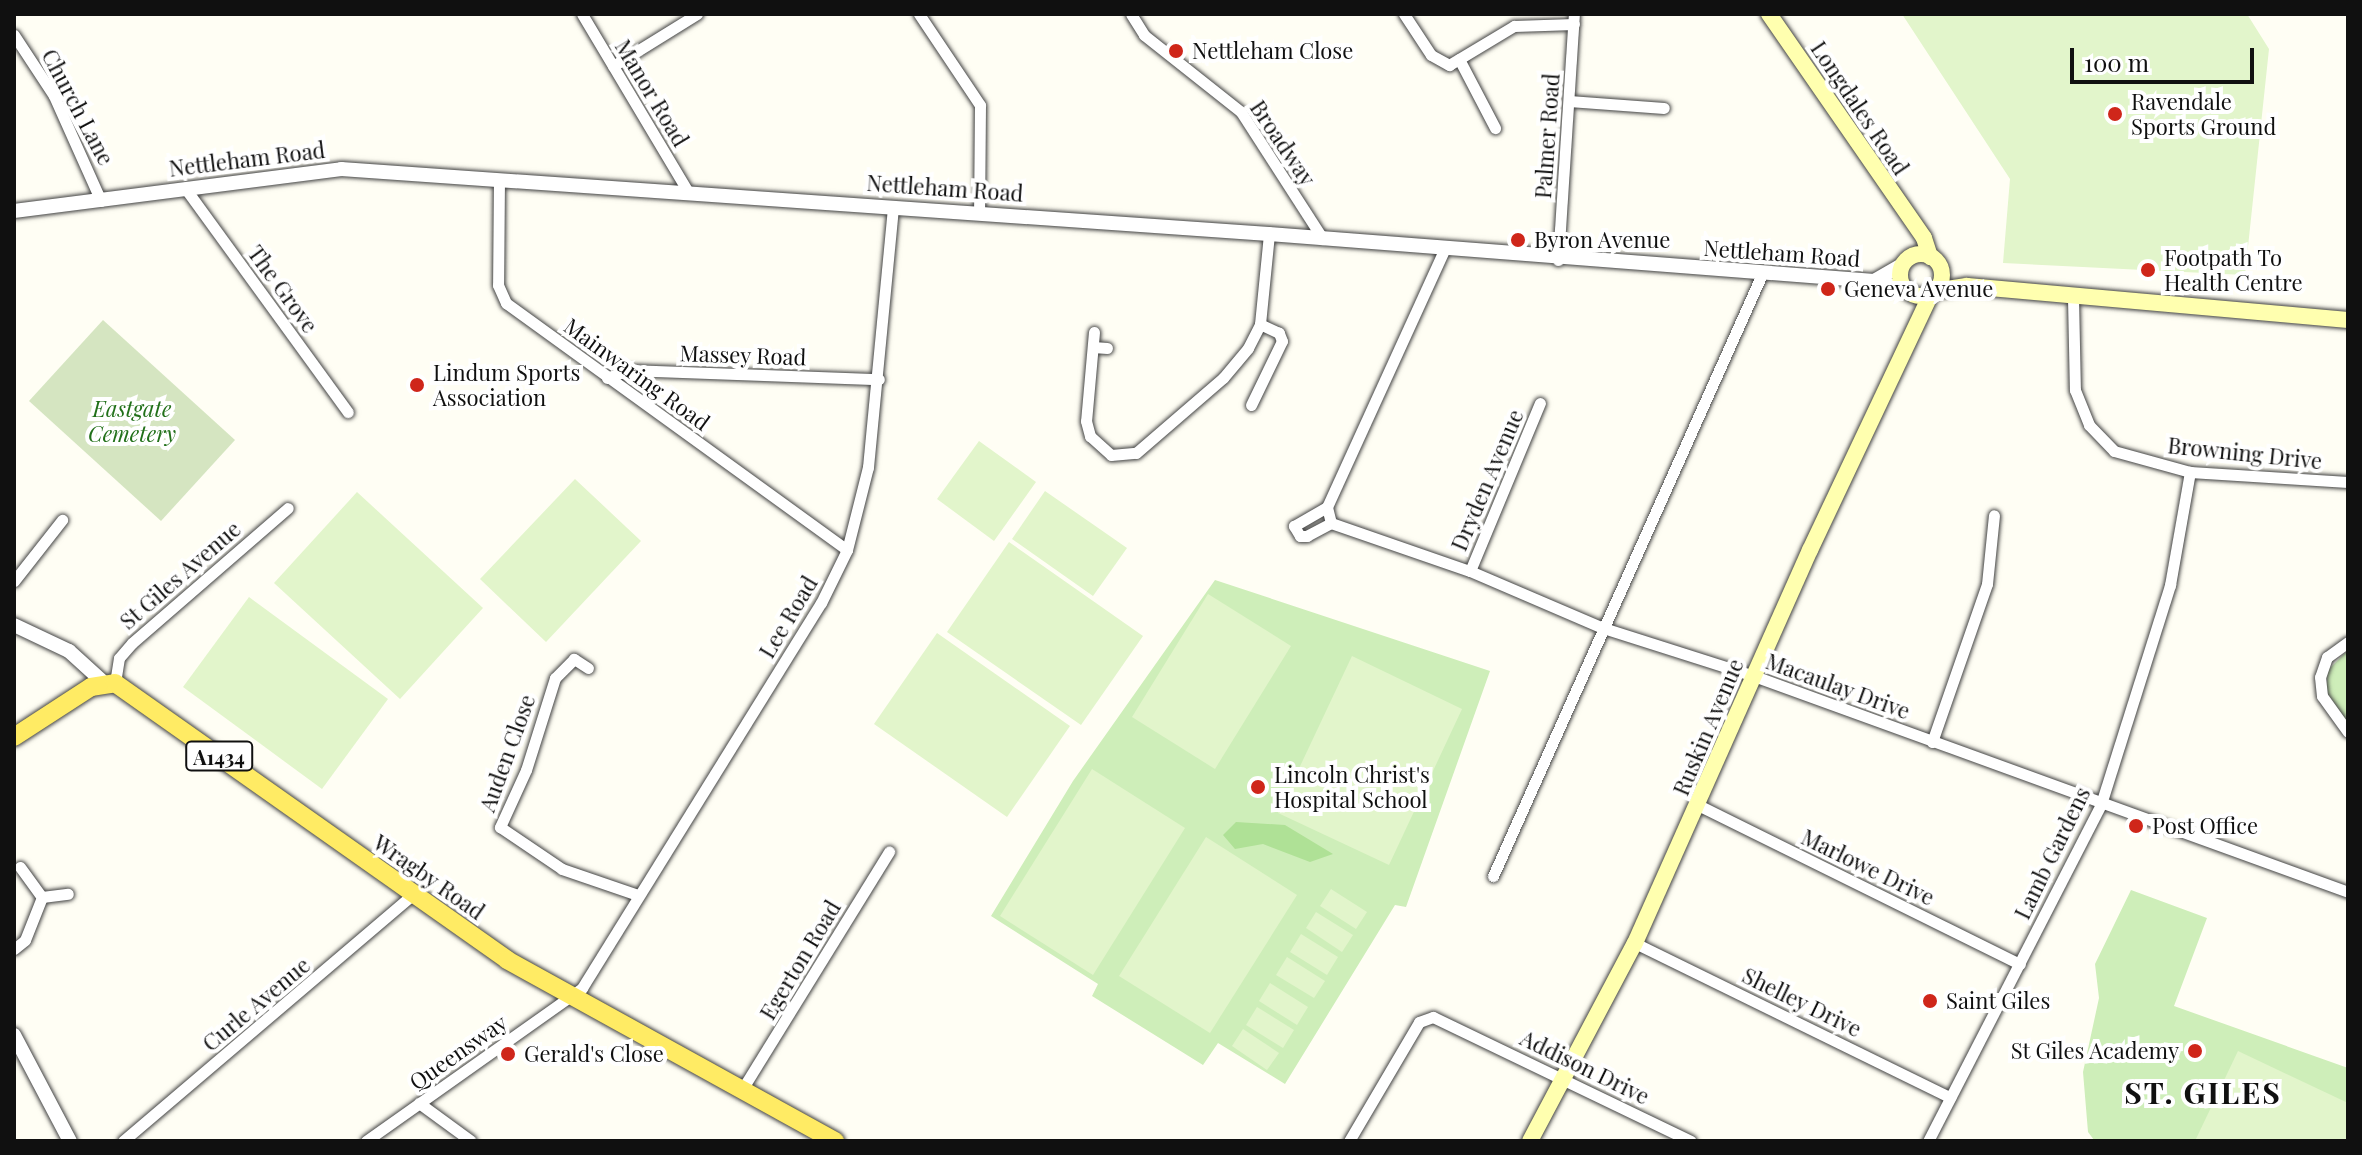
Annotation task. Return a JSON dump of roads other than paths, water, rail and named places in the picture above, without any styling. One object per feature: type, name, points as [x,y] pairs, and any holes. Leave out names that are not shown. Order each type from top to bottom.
[{"type":"main road","name":"Longdales Road","points":[[1769,14],[1913,228],[1924,238],[1935,262]]},
{"type":"main road","points":[[1913,228],[1900,278],[1907,291],[1913,323]]},
{"type":"main road","points":[[1904,263],[1935,262],[1967,286]]},
{"type":"main road","points":[[1933,292],[1941,280],[1935,262]]},
{"type":"main road","points":[[1907,291],[1933,292],[1967,286],[2073,298],[2348,320]]},
{"type":"main road","name":"Ruskin Avenue","points":[[1530,1141],[1635,943],[1913,323],[1933,292]]},
{"type":"main road","points":[[14,737],[108,682]]},
{"type":"main road","name":"Wragby Road","points":[[108,682],[507,960],[835,1141]]},
{"type":"street","name":"Manor Road","points":[[582,14],[688,192]]},
{"type":"street","points":[[613,66],[697,14]]},
{"type":"street","points":[[919,14],[980,105],[979,212]]},
{"type":"street","name":"Broadway","points":[[1131,14],[1144,35],[1241,112],[1323,239]]},
{"type":"street","points":[[1404,14],[1431,55],[1449,65],[1514,26],[1574,19]]},
{"type":"street","name":"Palmer Road","points":[[1558,260],[1574,19]]},
{"type":"street","name":"Church Lane","points":[[14,35],[54,96],[101,201]]},
{"type":"street","points":[[1459,59],[1495,128]]},
{"type":"street","points":[[1569,101],[1664,108]]},
{"type":"street","name":"Nettleham Road","points":[[14,211],[341,169],[979,212],[1558,260],[1874,281],[1907,291]]},
{"type":"street","name":"Mainwaring Road","points":[[499,179],[500,296],[607,378],[847,550]]},
{"type":"street","name":"The Grove","points":[[185,188],[348,412]]},
{"type":"street","name":"Lee Road","points":[[574,995],[807,628],[847,550],[868,467],[879,379],[893,206]]},
{"type":"street","points":[[1094,332],[1086,421],[1090,436],[1111,455],[1123,456],[1146,447],[1223,378],[1248,348],[1260,324],[1269,234]]},
{"type":"street","points":[[1327,507],[1331,523],[1307,536],[1300,536],[1294,526],[1327,507],[1444,250]]},
{"type":"street","name":"Nettleham Road","points":[[1874,281],[1904,263]]},
{"type":"street","points":[[1493,876],[1762,274]]},
{"type":"street","name":"Browning Drive","points":[[2073,298],[2072,377],[2089,425],[2114,451],[2130,459],[2190,472],[2348,482]]},
{"type":"street","points":[[1251,405],[1282,341],[1279,333],[1260,324]]},
{"type":"street","points":[[1093,347],[1107,348]]},
{"type":"street","name":"Massey Road","points":[[607,378],[628,370],[879,379]]},
{"type":"street","name":"Dryden Avenue","points":[[1470,571],[1540,403]]},
{"type":"street","name":"Lamb Gardens","points":[[1928,1141],[2101,804],[2170,585],[2190,472]]},
{"type":"street","name":"St Giles Avenue","points":[[108,682],[119,658],[132,643],[288,508]]},
{"type":"street","points":[[1932,742],[1987,584],[1994,515]]},
{"type":"street","points":[[14,581],[62,520]]},
{"type":"street","name":"Macaulay Drive","points":[[1331,523],[1470,571],[1603,628],[1754,676],[2348,892]]},
{"type":"street","points":[[14,625],[69,651],[108,682]]},
{"type":"street","points":[[2348,642],[2327,657],[2320,677],[2322,696],[2348,732]]},
{"type":"street","name":"Auden Close","points":[[588,668],[574,659],[555,678],[526,770],[500,827],[562,869],[638,895]]},
{"type":"street","name":"Marlowe Drive","points":[[1698,805],[2020,964]]},
{"type":"street","name":"Egerton Road","points":[[743,1088],[889,852]]},
{"type":"street","points":[[20,867],[42,897]]},
{"type":"street","points":[[42,897],[68,894]]},
{"type":"street","name":"Curle Avenue","points":[[123,1141],[412,895]]},
{"type":"street","points":[[14,949],[25,940],[42,897]]},
{"type":"street","name":"Shelley Drive","points":[[1635,943],[1950,1097]]},
{"type":"street","name":"Queensway","points":[[366,1141],[574,995]]},
{"type":"street","name":"Addison Drive","points":[[1349,1141],[1419,1022],[1433,1017],[1691,1141]]},
{"type":"street","points":[[14,1035],[70,1141]]},
{"type":"street","points":[[419,1103],[471,1141]]},
{"type":"place","name":"Nettleham Close","points":[[1176,51]]},
{"type":"place","name":"Ravendale Sports Ground","points":[[2115,114]]},
{"type":"place","name":"Byron Avenue","points":[[1518,240]]},
{"type":"place","name":"Footpath To Health Centre","points":[[2148,270]]},
{"type":"place","name":"Geneva Avenue","points":[[1828,289]]},
{"type":"place","name":"Lindum Sports Association","points":[[417,385]]},
{"type":"place","name":"Lincoln Christ's Hospital School","points":[[1258,787]]},
{"type":"place","name":"Post Office","points":[[2136,826]]},
{"type":"place","name":"Saint Giles","points":[[1930,1001]]},
{"type":"place","name":"St Giles Academy","points":[[2195,1051]]},
{"type":"place","name":"Gerald's Close","points":[[508,1054]]},
{"type":"district","name":"ST. GILES","points":[[2203,1092]]},
{"type":"park label","name":"Eastgate Cemetery","points":[[132,420]]}]
